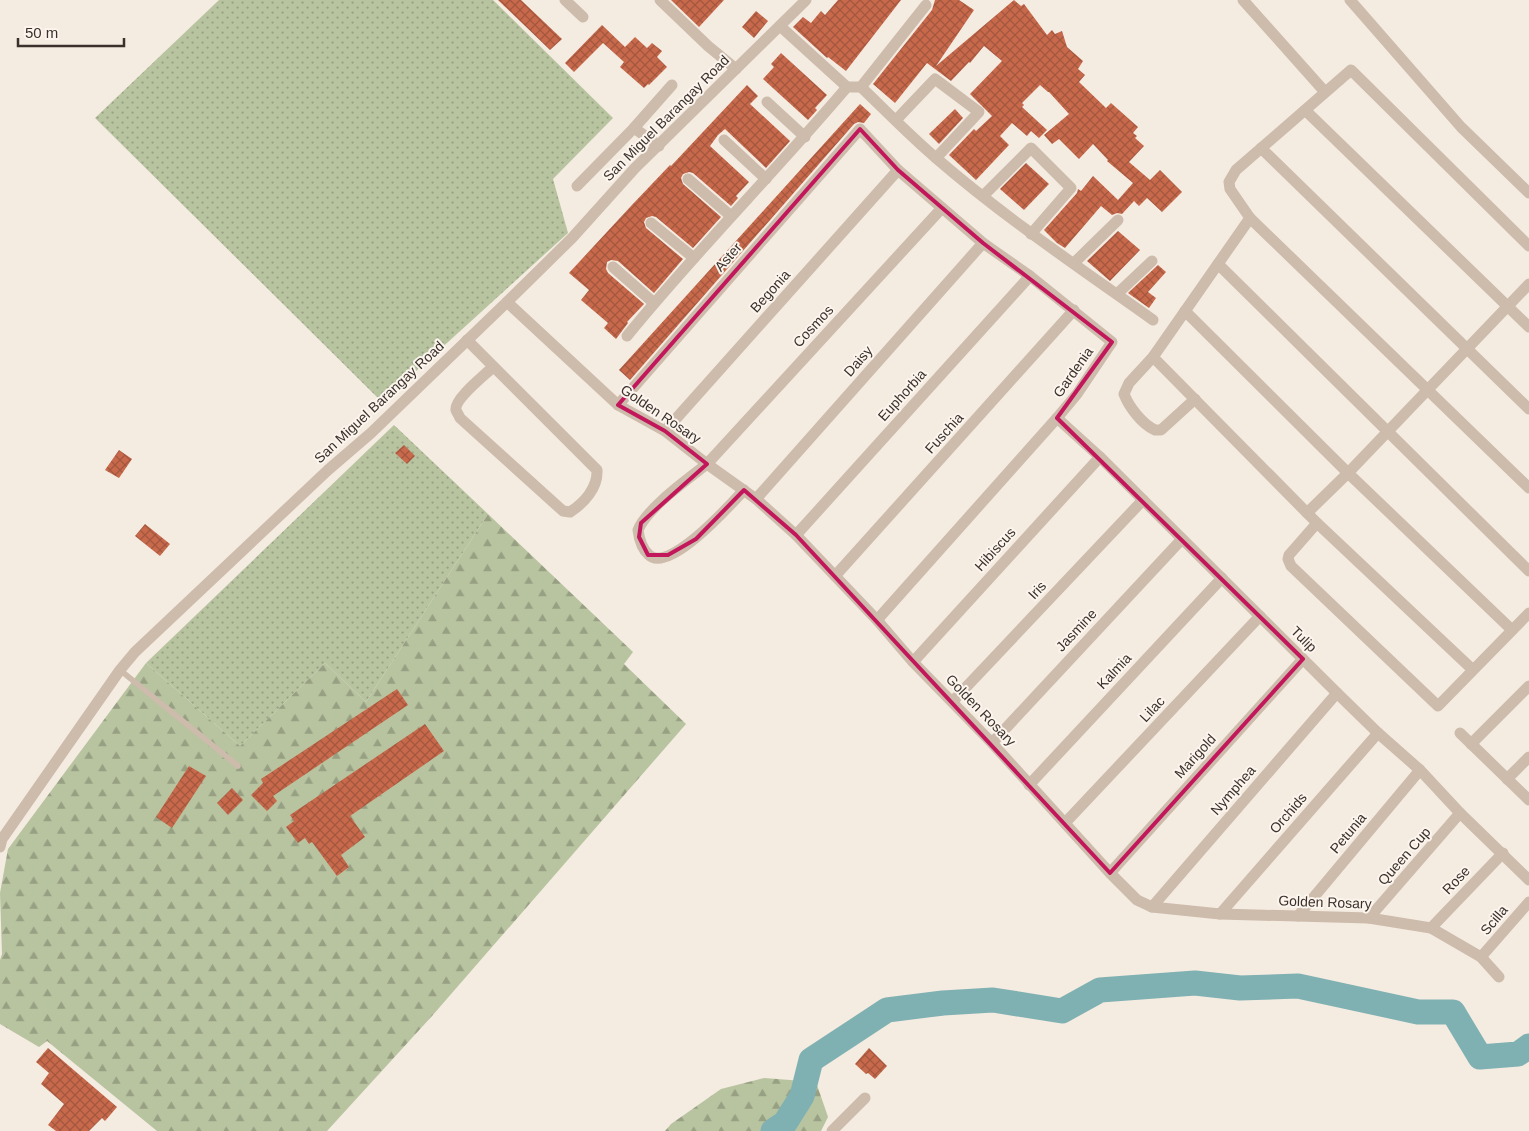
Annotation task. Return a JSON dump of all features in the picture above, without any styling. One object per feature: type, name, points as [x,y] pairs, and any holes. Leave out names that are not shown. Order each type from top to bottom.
[{"type":"street","points":[[565,0],[583,17]]},
{"type":"street","points":[[660,0],[708,46],[736,69]]},
{"type":"street","name":"San Miguel Barangay Road","points":[[0,847],[2,839],[120,670],[135,652],[328,470],[371,433],[507,302],[572,238],[635,168],[806,0]]},
{"type":"street","points":[[1243,0],[1326,92]]},
{"type":"street","points":[[1350,0],[1461,127],[1529,193]]},
{"type":"street","points":[[861,87],[926,5]]},
{"type":"street","points":[[780,26],[847,87],[861,87],[936,158],[1031,234],[1153,320]]},
{"type":"street","points":[[1529,246],[1351,70],[1236,170],[1229,182],[1230,189],[1250,218],[1529,488]]},
{"type":"street","points":[[896,120],[935,79],[980,112],[936,158]]},
{"type":"street","points":[[576,186],[634,128],[672,85]]},
{"type":"street","points":[[627,336],[731,216],[805,137],[847,87]]},
{"type":"street","points":[[767,102],[805,137]]},
{"type":"street","points":[[1305,110],[1529,326]]},
{"type":"street","points":[[634,128],[659,146]]},
{"type":"street","name":"Gardenia","points":[[860,129],[898,170],[983,243],[1030,276],[1112,342],[1077,394],[1057,418],[877,620]]},
{"type":"street","name":"Aster","points":[[618,405],[860,129]]},
{"type":"street","points":[[724,140],[766,179]]},
{"type":"street","points":[[983,196],[1031,148],[1072,188],[1031,234]]},
{"type":"street","points":[[1261,148],[1529,409]]},
{"type":"street","name":"Begonia","points":[[665,431],[898,170]]},
{"type":"street","points":[[688,179],[731,216]]},
{"type":"street","name":"Cosmos","points":[[744,490],[696,540],[659,558],[648,555],[639,537],[638,530],[641,523],[668,495],[707,464],[942,208]]},
{"type":"street","points":[[1195,400],[1161,430],[1155,430],[1146,424],[1128,404],[1124,394],[1129,383],[1153,357],[1250,218]]},
{"type":"street","points":[[1074,263],[1118,220]]},
{"type":"street","points":[[651,223],[694,258]]},
{"type":"street","name":"Daisy","points":[[756,499],[983,243]]},
{"type":"street","points":[[1117,294],[1152,261]]},
{"type":"street","points":[[1218,264],[1529,571]]},
{"type":"street","points":[[613,267],[654,303]]},
{"type":"street","name":"Euphorbia","points":[[796,535],[1030,276]]},
{"type":"street","points":[[1307,513],[1388,432],[1529,284]]},
{"type":"street","name":"Golden Rosary","points":[[507,302],[618,405],[665,431],[756,499],[796,535],[1137,900],[1152,907],[1220,914],[1370,918],[1431,928],[1482,957],[1499,977]]},
{"type":"street","name":"Fuschia","points":[[835,576],[1074,310]]},
{"type":"street","points":[[1185,311],[1348,473],[1512,630]]},
{"type":"street","points":[[467,340],[597,470],[597,479],[591,492],[577,508],[570,512],[563,511],[460,418],[456,410],[457,404],[493,367]]},
{"type":"street","points":[[1153,357],[1317,523],[1473,670]]},
{"type":"street","name":"Tulip","points":[[1057,418],[1100,457],[1378,733],[1420,770],[1460,813],[1529,880]]},
{"type":"street","name":"Hibiscus","points":[[913,662],[1100,457]]},
{"type":"street","name":"Iris","points":[[953,701],[1143,500]]},
{"type":"street","points":[[1317,523],[1289,554],[1288,558],[1291,566],[1438,706],[1529,613]]},
{"type":"street","name":"Jasmine","points":[[992,743],[1182,539]]},
{"type":"street","name":"Kalmia","points":[[1029,785],[1222,578]]},
{"type":"street","name":"Lilac","points":[[1065,823],[1260,616]]},
{"type":"street","name":"Marigold","points":[[1110,873],[1303,659]]},
{"type":"street","points":[[1471,744],[1529,686]]},
{"type":"street","name":"Nymphea","points":[[1152,907],[1338,693]]},
{"type":"street","name":"Orchids","points":[[1220,914],[1378,733]]},
{"type":"street","points":[[1460,734],[1529,800]]},
{"type":"street","points":[[1507,779],[1529,757]]},
{"type":"street","name":"Petunia","points":[[1298,916],[1420,770]]},
{"type":"street","name":"Queen Cup","points":[[1370,918],[1460,813]]},
{"type":"street","name":"Rose","points":[[1431,928],[1502,853]]},
{"type":"street","name":"Scilla","points":[[1482,957],[1529,902]]},
{"type":"street","points":[[832,1131],[865,1098]]},
{"type":"lane","points":[[120,670],[238,766]]},
{"type":"highlighted area","points":[[860,129],[898,170],[983,243],[1112,342],[1057,418],[1303,659],[1110,873],[796,535],[744,490],[696,539],[668,555],[648,555],[639,537],[641,523],[707,464],[665,431],[618,405]]},
{"type":"green space","points":[[219,0],[493,0],[613,118],[553,179],[568,233],[382,402],[95,118]]},
{"type":"green space","points":[[394,425],[488,514],[366,702],[325,663],[240,746],[146,663]]},
{"type":"green space","points":[[488,514],[633,652],[624,664],[686,724],[432,1016],[327,1131],[157,1131],[47,1041],[39,1047],[0,1024],[0,960],[2,954],[0,893],[8,849],[146,663],[240,746],[325,663],[366,702]]},
{"type":"green space","points":[[764,1078],[816,1082],[828,1117],[821,1131],[665,1131],[671,1124],[721,1089]]},
{"type":"building","points":[[498,0],[521,0],[562,39],[550,50]]},
{"type":"building","points":[[671,0],[724,0],[699,27]]},
{"type":"building","points":[[838,0],[901,0],[846,71],[827,58],[793,27],[803,17],[811,23],[821,11],[825,15]]},
{"type":"building","points":[[935,0],[959,0],[974,10],[936,66],[1014,0],[1021,6],[1024,4],[1047,35],[1052,30],[1055,34],[1062,31],[1067,47],[1083,61],[1078,69],[1085,75],[1079,82],[1106,108],[1111,103],[1138,127],[1133,133],[1137,136],[1135,138],[1144,146],[1129,162],[1150,180],[1160,170],[1182,192],[1162,212],[1147,198],[1139,206],[1134,201],[1122,214],[1112,215],[1101,206],[1065,248],[1057,243],[1044,230],[1077,193],[1078,189],[1081,191],[1093,176],[1118,200],[1133,183],[1107,161],[1093,144],[1079,159],[1059,139],[1052,144],[1044,135],[1069,114],[1040,85],[1022,103],[1024,105],[1022,107],[1047,130],[1039,138],[1031,131],[1027,136],[1012,123],[1000,136],[1009,145],[976,180],[949,155],[974,129],[976,131],[992,116],[970,94],[1002,61],[984,46],[951,81],[927,63],[895,103],[873,84],[932,10]]},
{"type":"building","points":[[756,11],[768,21],[754,38],[742,27]]},
{"type":"building","points":[[602,25],[625,47],[635,37],[647,48],[652,43],[662,51],[657,57],[667,67],[644,88],[620,67],[624,62],[603,43],[574,72],[565,63]]},
{"type":"building","points":[[781,53],[827,95],[815,108],[817,110],[808,120],[763,79],[774,67],[771,64]]},
{"type":"building","points":[[747,85],[758,96],[750,104],[790,141],[766,168],[725,129],[718,135],[710,146],[749,182],[736,196],[738,198],[731,206],[693,173],[683,174],[681,178],[683,184],[721,217],[693,248],[656,217],[646,218],[644,222],[646,228],[683,259],[654,293],[618,261],[611,260],[607,262],[606,269],[608,273],[644,304],[627,322],[616,339],[604,328],[608,323],[581,300],[589,290],[569,273]]},
{"type":"building","points":[[860,104],[871,114],[864,123],[858,122],[854,124],[630,380],[619,370]]},
{"type":"building","points":[[955,109],[963,118],[939,144],[929,134]]},
{"type":"building","points":[[1026,163],[1049,184],[1024,210],[1000,189]]},
{"type":"building","points":[[1118,231],[1140,250],[1110,281],[1087,261]]},
{"type":"building","points":[[1158,265],[1166,272],[1148,292],[1156,298],[1149,308],[1128,293]]},
{"type":"building","points":[[404,445],[415,456],[407,464],[395,453]]},
{"type":"building","points":[[119,450],[132,459],[119,478],[105,470]]},
{"type":"building","points":[[145,524],[170,544],[160,556],[135,536]]},
{"type":"building","points":[[397,689],[408,705],[273,796],[277,801],[267,811],[251,795],[263,783],[261,779]]},
{"type":"building","points":[[425,724],[444,751],[350,816],[365,837],[341,855],[349,867],[337,876],[312,842],[309,844],[305,838],[298,843],[286,827],[294,821],[290,815]]},
{"type":"building","points":[[189,766],[206,776],[172,828],[156,817]]},
{"type":"building","points":[[232,788],[243,800],[228,815],[217,803]]},
{"type":"building","points":[[48,1048],[117,1107],[105,1121],[102,1118],[89,1131],[56,1131],[48,1125],[64,1104],[41,1084],[49,1073],[36,1062]]},
{"type":"building","points":[[869,1048],[887,1066],[875,1079],[855,1064]]},
{"type":"waterway","points":[[773,1131],[785,1123],[802,1096],[811,1060],[887,1010],[943,1003],[993,1000],[1062,1011],[1100,990],[1195,983],[1240,988],[1298,986],[1418,1012],[1453,1012],[1480,1057],[1518,1054],[1529,1046]]}]
